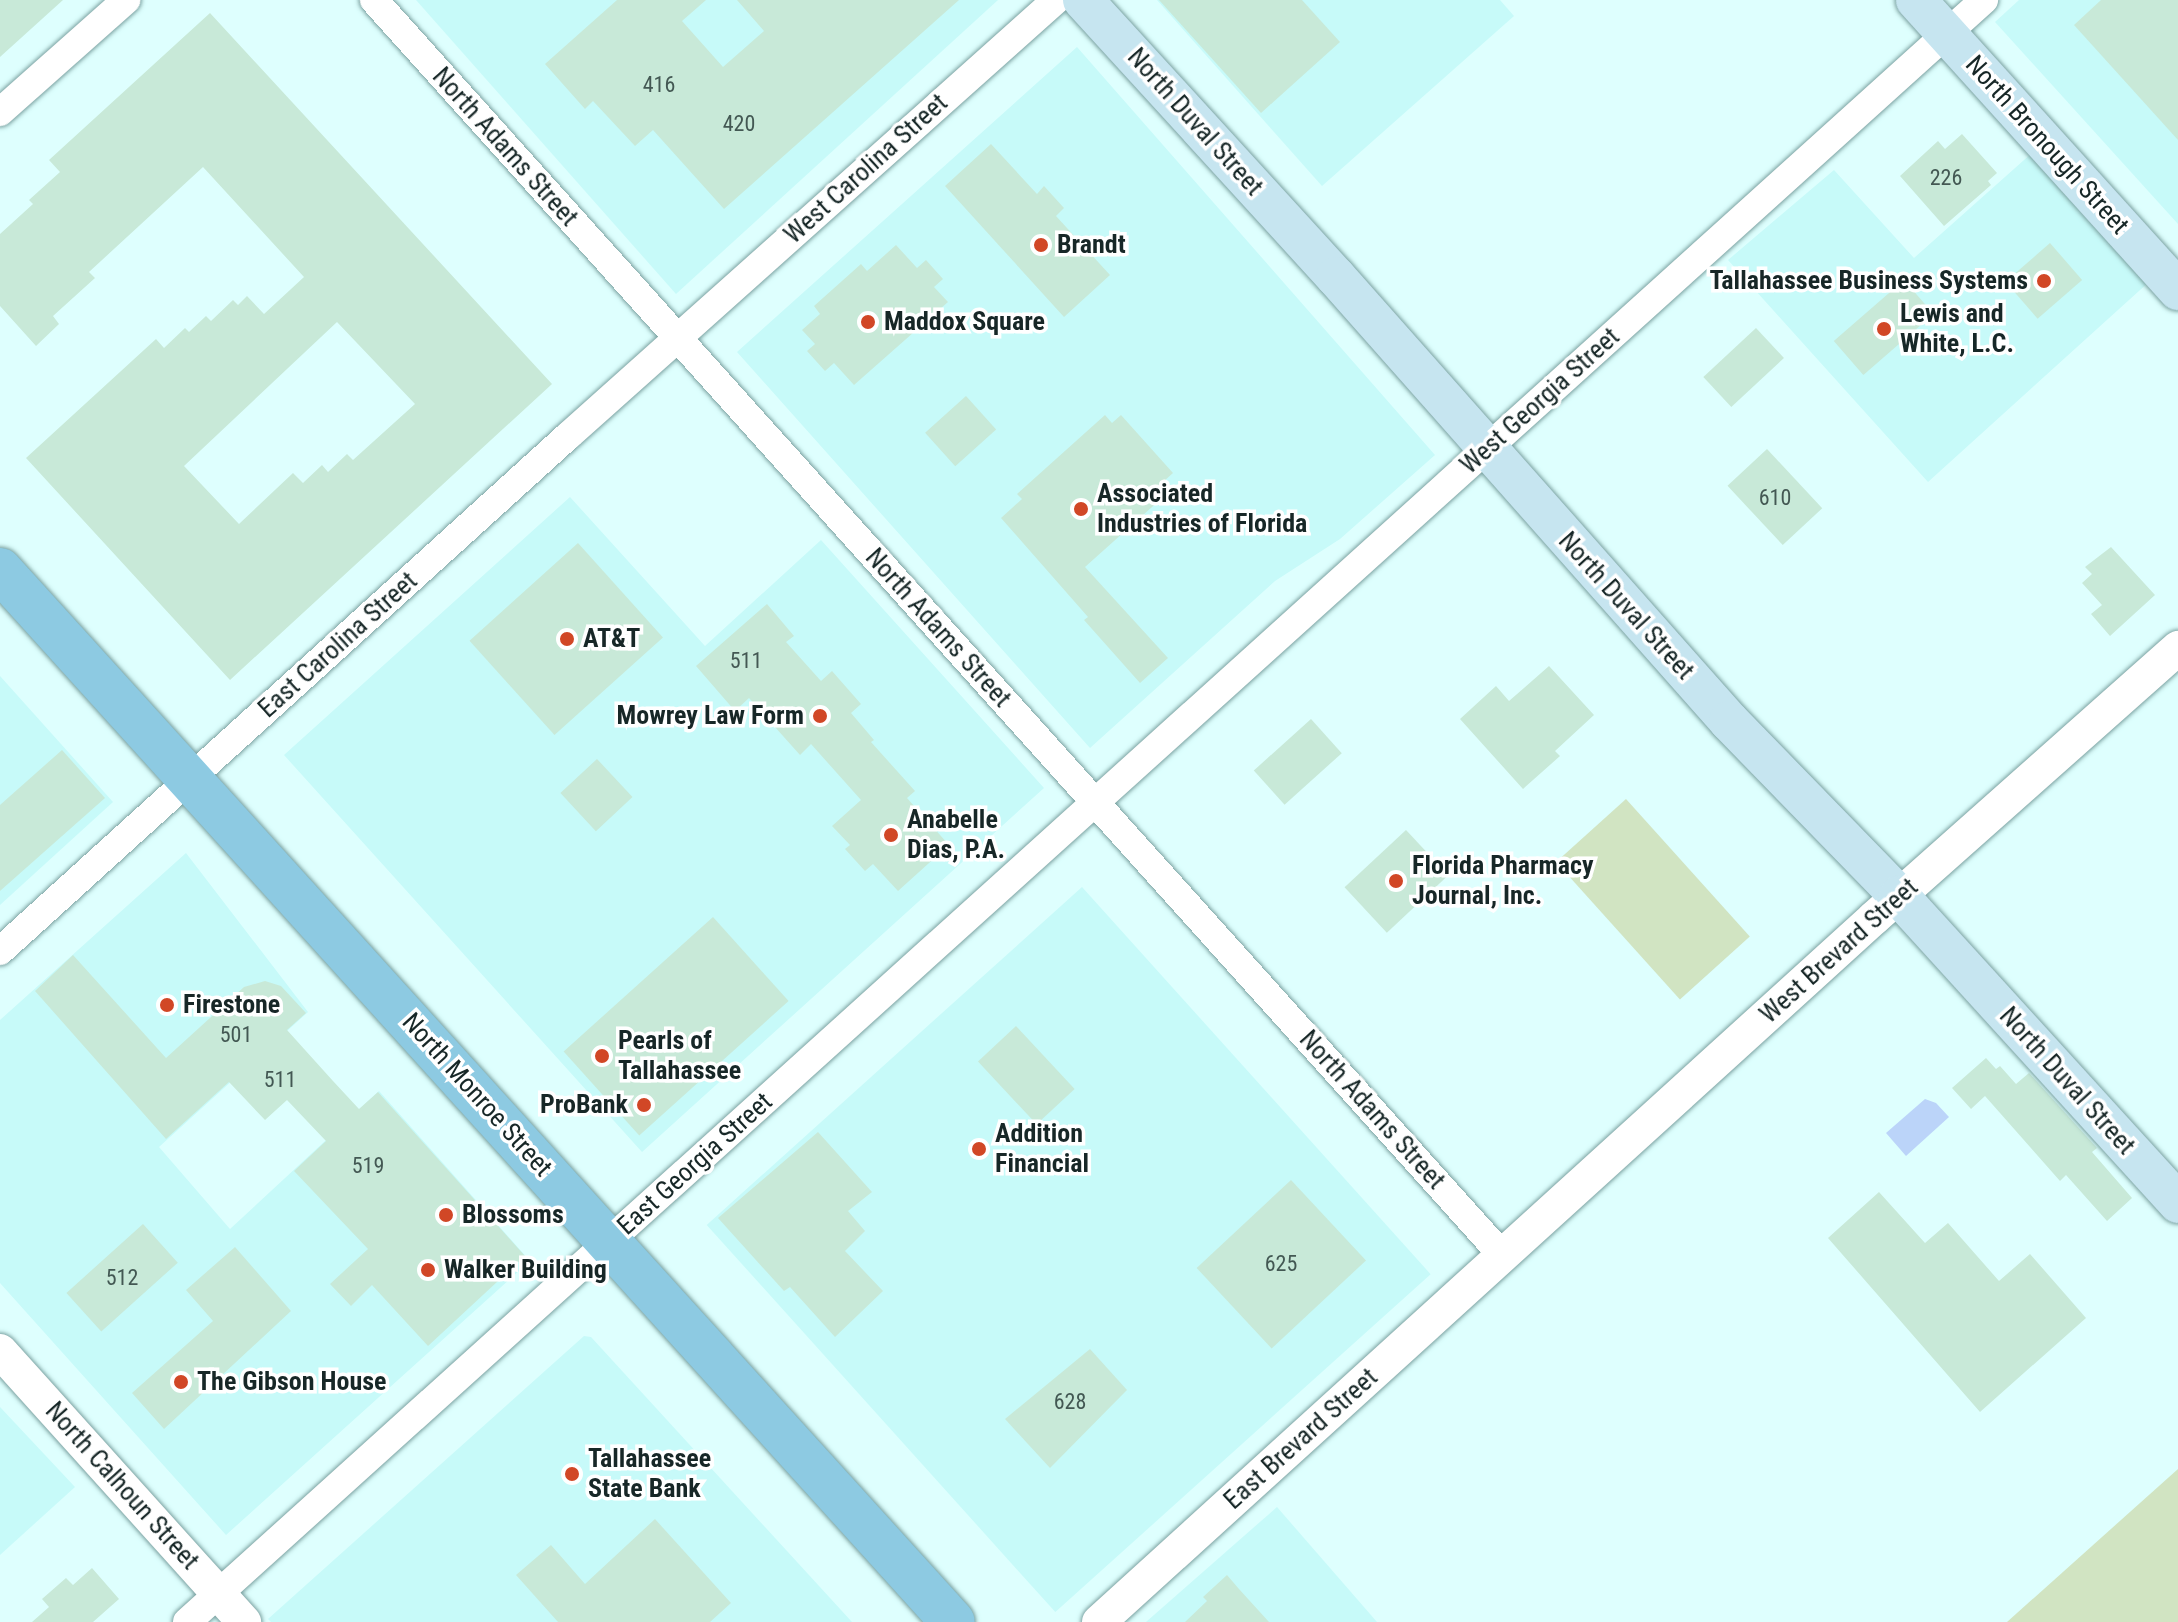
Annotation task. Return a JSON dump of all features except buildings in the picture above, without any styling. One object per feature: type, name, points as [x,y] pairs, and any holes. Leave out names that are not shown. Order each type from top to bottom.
[{"type":"main road","name":"North Duval Street","points":[[1083,0],[1336,277],[1729,721],[1899,896],[2178,1203]]},
{"type":"main road","name":"North Bronough Street","points":[[1916,0],[2178,290]]},
{"type":"main road","name":"North Monroe Street","points":[[0,570],[953,1622]]},
{"type":"street","points":[[0,112],[126,0]]},
{"type":"street","name":"North Adams Street","points":[[374,0],[1503,1256]]},
{"type":"street","name":"West Carolina Street","points":[[676,339],[1056,0]]},
{"type":"street","name":"West Georgia Street","points":[[1096,802],[1984,0]]},
{"type":"street","name":"East Carolina Street","points":[[0,951],[676,339]]},
{"type":"street","name":"West Brevard Street","points":[[1503,1256],[1899,896],[2178,648]]},
{"type":"street","name":"East Georgia Street","points":[[187,1622],[1096,802]]},
{"type":"street","name":"East Brevard Street","points":[[1099,1622],[1503,1256]]},
{"type":"street","name":"North Calhoun Street","points":[[0,1351],[244,1622]]},
{"type":"shaded area","points":[[416,0],[998,0],[676,294]]},
{"type":"shaded area","points":[[1157,0],[1500,0],[1514,16],[1322,186]]},
{"type":"shaded area","points":[[2019,0],[2178,0],[2178,224],[1995,22]]},
{"type":"shaded area","points":[[1077,47],[1435,455],[1340,539],[1275,581],[1090,748],[737,352]]},
{"type":"shaded area","points":[[2033,152],[2150,281],[1928,482],[1728,260],[1834,170],[1914,258]]},
{"type":"shaded area","points":[[570,497],[705,646],[821,540],[1044,788],[642,1152],[284,755]]},
{"type":"shaded area","points":[[0,676],[113,802],[0,905]]},
{"type":"shaded area","points":[[186,853],[308,1012],[159,1147],[230,1229],[379,1091],[530,1261],[226,1535],[0,1283],[0,1020]]},
{"type":"shaded area","points":[[1082,887],[1431,1274],[1055,1612],[707,1225]]},
{"type":"shaded area","points":[[1925,1099],[1936,1103],[1949,1117],[1906,1156],[1886,1133]]},
{"type":"shaded area","name":"Tallahassee State Bank","points":[[584,1336],[591,1337],[852,1622],[271,1622],[268,1619]]},
{"type":"shaded area","points":[[0,1407],[75,1487],[0,1555]]},
{"type":"shaded area","points":[[1277,1507],[1377,1622],[1146,1622]]},
{"type":"green space","points":[[1626,799],[1750,936],[1680,999],[1556,862]]},
{"type":"green space","points":[[2178,1469],[2178,1622],[2007,1622]]},
{"type":"place","name":"Brandt","points":[[1041,245]]},
{"type":"place","name":"Tallahassee Business Systems","points":[[2044,281]]},
{"type":"place","name":"Maddox Square","points":[[868,322]]},
{"type":"place","name":"Lewis and White, L.C.","points":[[1884,329]]},
{"type":"place","name":"Associated Industries of Florida","points":[[1081,509]]},
{"type":"place","name":"AT&T","points":[[567,639]]},
{"type":"place","name":"Mowrey Law Form","points":[[820,716]]},
{"type":"place","name":"Anabelle Dias, P.A.","points":[[891,835]]},
{"type":"place","name":"Florida Pharmacy Journal, Inc.","points":[[1396,881]]},
{"type":"place","name":"Firestone","points":[[167,1005]]},
{"type":"place","name":"Pearls of Tallahassee","points":[[602,1056]]},
{"type":"place","name":"ProBank","points":[[644,1105]]},
{"type":"place","name":"Addition Financial","points":[[979,1149]]},
{"type":"place","name":"Blossoms","points":[[446,1215]]},
{"type":"place","name":"Walker Building","points":[[428,1270]]},
{"type":"place","name":"The Gibson House","points":[[181,1382]]},
{"type":"place","name":"Tallahassee State Bank","points":[[572,1474]]}]
